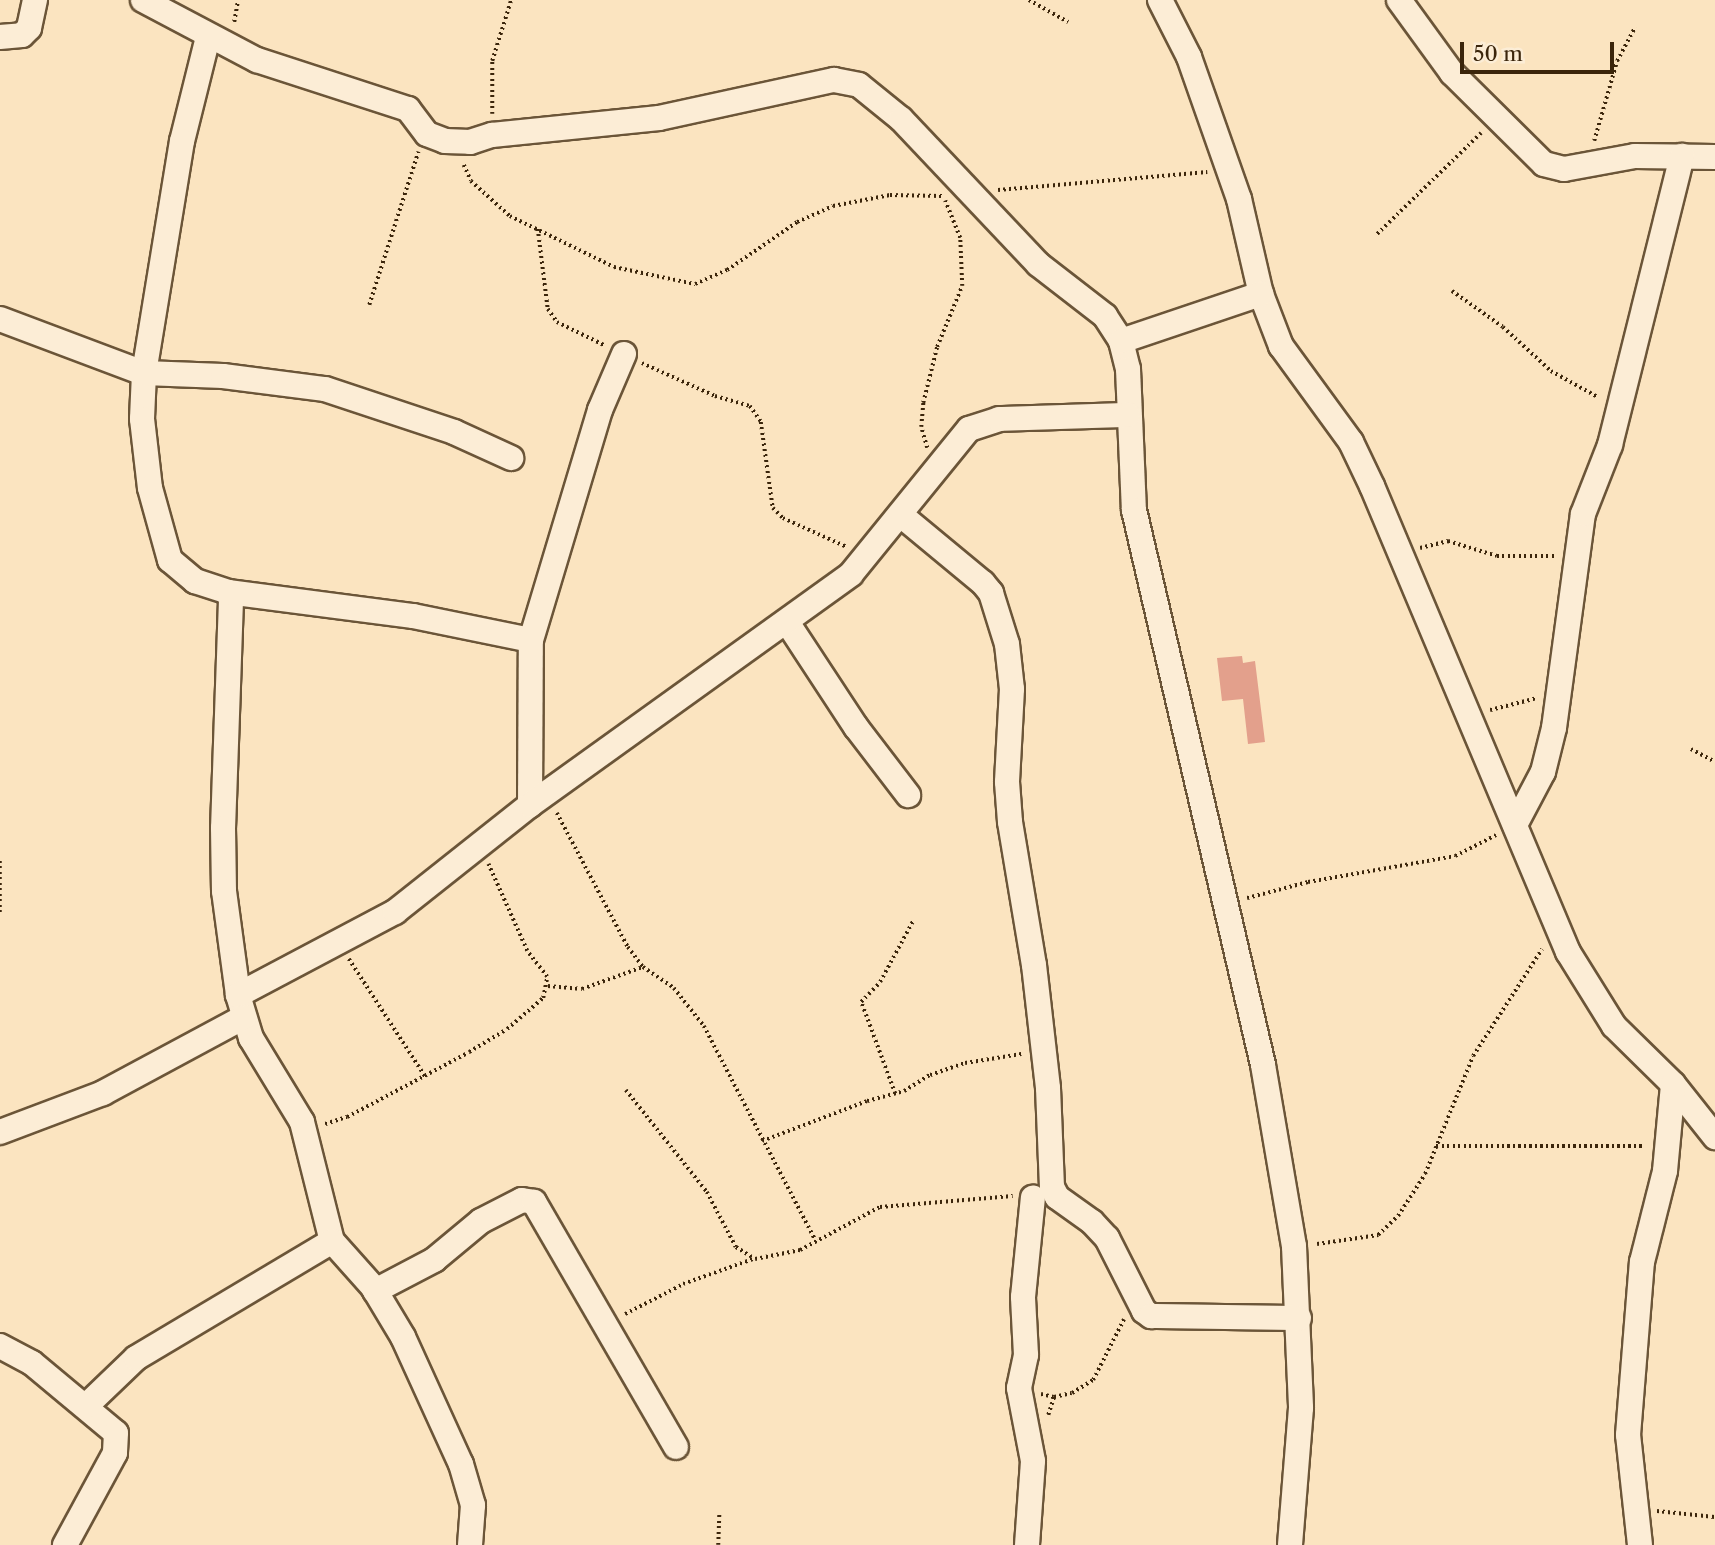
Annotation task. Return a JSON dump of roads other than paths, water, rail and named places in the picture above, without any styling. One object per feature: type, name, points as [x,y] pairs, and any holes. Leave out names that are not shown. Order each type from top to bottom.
[{"type":"street","points":[[0,37],[22,35],[29,28],[35,0]]},
{"type":"street","points":[[143,0],[208,37],[358,96],[408,109],[427,134],[470,142],[492,135],[659,118],[834,80],[859,85],[901,119],[1038,264],[1105,316],[1121,341],[1128,369],[1134,510],[1276,1132],[1294,1246],[1301,1408],[1290,1545]]},
{"type":"street","points":[[1160,0],[1189,57],[1229,170],[1261,294],[1281,346],[1301,380],[1351,442],[1403,556],[1468,716],[1558,920],[1568,952],[1614,1026],[1673,1084],[1715,1137]]},
{"type":"street","points":[[1399,0],[1452,73],[1544,164],[1564,169],[1634,156],[1715,156]]},
{"type":"street","points":[[208,37],[182,141],[144,373],[142,419],[159,536],[170,560],[195,581],[228,592],[413,616],[531,640]]},
{"type":"street","points":[[1515,825],[1543,772],[1561,693],[1574,556],[1583,514],[1619,408],[1682,156]]},
{"type":"street","points":[[1121,341],[1261,294]]},
{"type":"street","points":[[0,319],[144,373],[223,376],[325,389],[431,424],[511,458]]},
{"type":"street","points":[[538,799],[531,640],[596,423],[624,354]]},
{"type":"street","points":[[0,1132],[103,1093],[339,943],[395,912],[538,799],[788,622],[868,556],[902,516],[936,466],[969,429],[984,422],[1128,415]]},
{"type":"street","points":[[902,516],[983,583],[1001,619],[1012,689],[1007,782],[1010,822],[1027,910],[1044,1051],[1052,1187],[1057,1197],[1092,1222],[1107,1238],[1135,1295],[1151,1316],[1299,1318]]},
{"type":"street","points":[[228,592],[232,611],[224,891],[241,1006],[263,1060],[302,1122],[332,1241],[375,1291],[403,1337],[461,1464],[473,1505],[470,1545]]},
{"type":"street","points":[[788,622],[856,727],[908,795]]},
{"type":"street","points":[[1640,1545],[1633,1510],[1628,1435],[1642,1262],[1668,1144],[1673,1084]]},
{"type":"street","points":[[1027,1545],[1033,1461],[1019,1388],[1026,1355],[1023,1297],[1034,1197]]},
{"type":"street","points":[[375,1291],[434,1260],[481,1221],[528,1199],[541,1212],[604,1327],[677,1447]]},
{"type":"street","points":[[86,1406],[136,1358],[332,1241]]},
{"type":"street","points":[[0,1346],[32,1363],[113,1426],[117,1441],[65,1545]]}]
